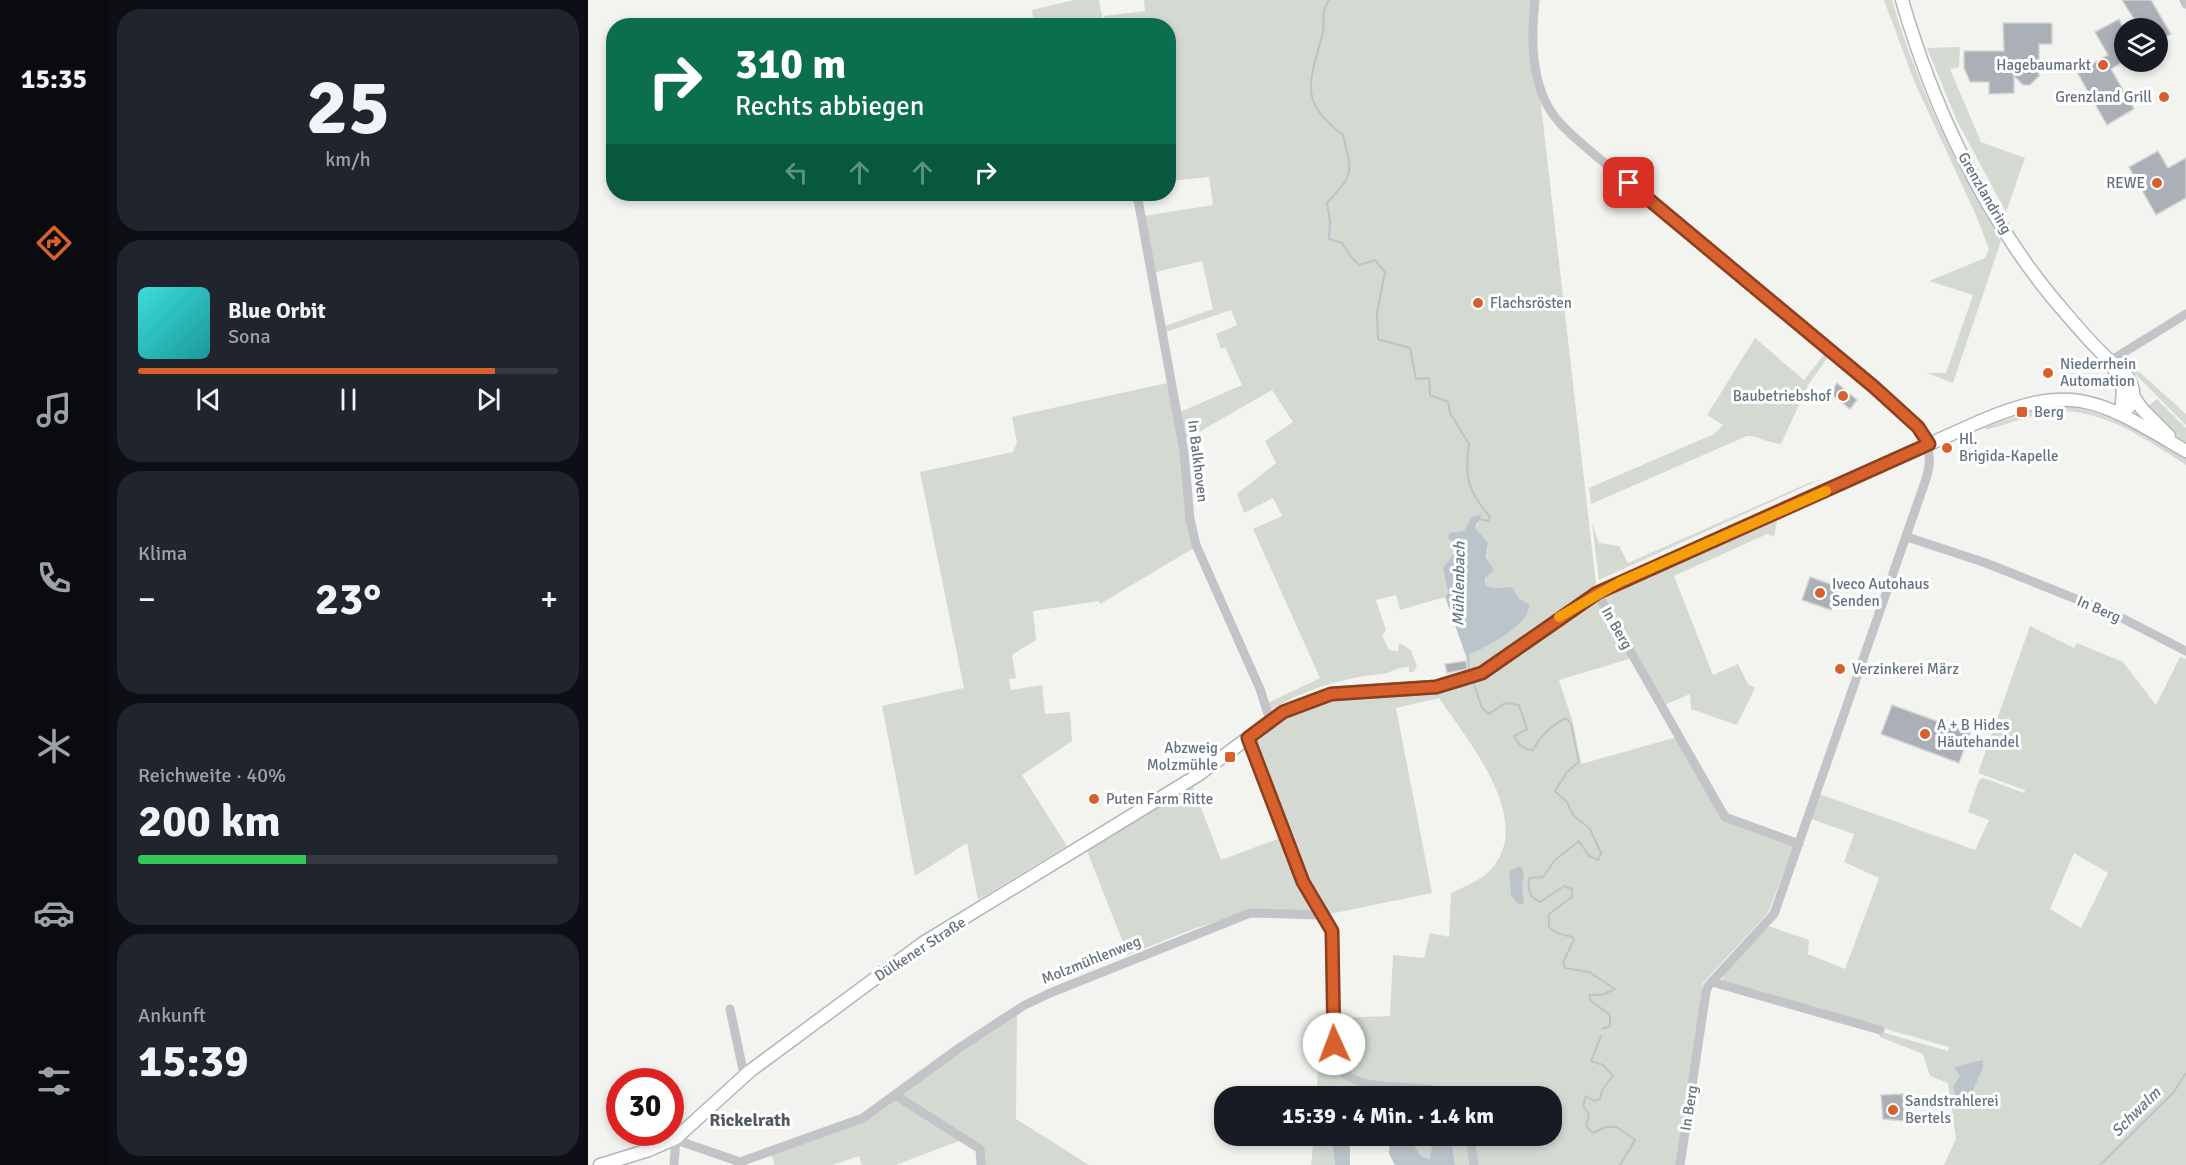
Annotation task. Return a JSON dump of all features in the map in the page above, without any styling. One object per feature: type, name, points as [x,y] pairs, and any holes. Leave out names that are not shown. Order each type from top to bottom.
[{"type":"main road","name":"Grenzlandring","points":[[1902,0],[1931,85],[1978,185],[2024,259],[2044,286],[2110,361],[2127,375],[2133,396],[2142,409],[2169,435]]},
{"type":"main road","name":"Grenzlandring","points":[[2110,361],[2122,386],[2123,410]]},
{"type":"main road","name":"In Berg","points":[[1597,593],[2019,402],[2053,394],[2090,396],[2123,410]]},
{"type":"main road","points":[[2123,410],[2133,396]]},
{"type":"main road","points":[[2123,410],[2169,435],[2186,450]]},
{"type":"main road","points":[[2123,410],[2186,450]]},
{"type":"main road","name":"Dülkener Straße","points":[[684,1131],[746,1074],[923,943],[1198,775],[1270,720],[1298,705],[1331,694],[1436,687],[1482,673],[1597,593]]},
{"type":"main road","name":"Dülkener Straße","points":[[600,1165],[658,1146]]},
{"type":"street","points":[[1535,0],[1533,34],[1539,81],[1545,101],[1563,127],[1874,387],[1918,427],[1929,444]]},
{"type":"street","points":[[2184,0],[2186,4]]},
{"type":"street","name":"In Balkhoven","points":[[1138,201],[1184,452],[1190,519],[1196,545],[1260,689],[1270,720]]},
{"type":"street","points":[[2110,361],[2186,314]]},
{"type":"street","name":"In Berg","points":[[1680,1165],[1706,992],[1774,914],[1931,464],[1929,444]]},
{"type":"street","name":"In Berg","points":[[1906,537],[1986,564],[2116,615],[2186,651]]},
{"type":"street","name":"In Berg","points":[[1597,593],[1725,817],[1799,844]]},
{"type":"street","points":[[1248,738],[1303,882],[1332,931],[1333,1027],[1338,1068],[1361,1082],[1399,1086]]},
{"type":"street","name":"Molzmühlenweg","points":[[684,1143],[740,1162],[863,1118],[969,1042],[1023,1006],[1050,993],[1250,913],[1321,915]]},
{"type":"street","points":[[1713,982],[1880,1030]]},
{"type":"street","points":[[730,1009],[743,1070],[746,1074]]},
{"type":"street","points":[[895,1095],[980,1149],[981,1165]]},
{"type":"street","points":[[674,1165],[675,1146]]},
{"type":"street","points":[[1471,1146],[1474,1165]]},
{"type":"shaded area","points":[[1074,0],[1099,0],[1103,18],[1033,18],[1032,10]]},
{"type":"shaded area","points":[[1144,0],[1531,0],[1532,48],[1541,105],[1596,584],[1491,660],[1468,673],[1466,656],[1512,629],[1519,599],[1512,587],[1493,588],[1485,585],[1488,543],[1475,527],[1479,523],[1460,534],[1453,542],[1458,542],[1460,546],[1448,567],[1446,585],[1448,593],[1445,597],[1400,610],[1396,595],[1376,600],[1386,630],[1382,635],[1389,650],[1398,651],[1399,643],[1411,650],[1417,667],[1413,672],[1409,672],[1409,667],[1404,667],[1385,673],[1339,681],[1297,696],[1271,710],[1268,703],[1320,678],[1253,529],[1282,516],[1273,498],[1244,513],[1237,494],[1276,463],[1265,441],[1293,422],[1272,390],[1185,440],[1178,413],[1242,385],[1225,347],[1221,349],[1216,334],[1237,325],[1231,310],[1163,333],[1162,327],[1213,309],[1202,261],[1152,273],[1143,216],[1213,205],[1209,177],[1176,180],[1176,18],[1105,18],[1104,16],[1145,11]]},
{"type":"shaded area","points":[[1884,0],[1892,0],[1925,94],[1953,154],[2001,241],[1953,383],[1927,373],[1946,373],[1973,295],[1929,281],[1985,258],[1989,249],[1975,213],[1914,81]]},
{"type":"shaded area","points":[[1960,47],[1959,67],[1950,69],[1981,142],[2025,158],[2006,212],[1957,121],[1927,48]]},
{"type":"shaded area","points":[[1755,338],[1804,380],[1827,351],[1830,354],[1808,385],[1781,444],[1747,436],[1591,504],[1589,488],[1714,434],[1723,425],[1707,415]]},
{"type":"shaded area","points":[[2126,360],[2186,414],[2186,425],[2125,364]]},
{"type":"shaded area","points":[[1167,383],[1181,451],[1194,548],[1100,604],[1099,601],[1033,611],[1036,640],[1012,655],[1016,678],[1009,679],[1011,690],[1042,685],[1045,714],[1070,712],[1072,741],[1022,775],[1067,846],[978,900],[967,843],[915,876],[882,706],[964,688],[920,472],[1013,452],[1017,443],[1012,417]]},
{"type":"shaded area","points":[[2157,399],[2186,428],[2186,445],[2146,408]]},
{"type":"shaded area","points":[[2063,406],[2112,418],[2142,432],[2186,457],[2186,465],[2117,424],[2079,413],[2060,411],[2026,417],[1986,430],[1985,427],[2042,408]]},
{"type":"shaded area","points":[[1825,479],[1599,580],[1592,523],[1599,543],[1619,546],[1628,563],[1811,482]]},
{"type":"shaded area","points":[[1802,505],[1803,508],[1777,521],[1774,537],[1767,534],[1674,576],[1713,675],[1738,664],[1748,684],[1755,688],[1737,725],[1691,709],[1690,694],[1667,704],[1661,702],[1602,595]]},
{"type":"shaded area","points":[[1596,599],[1632,658],[1559,680],[1573,723],[1581,764],[1677,737],[1723,818],[1791,843],[1793,848],[1768,913],[1703,983],[1677,1165],[1477,1165],[1474,1146],[1562,1146],[1562,1086],[1409,1086],[1358,1079],[1339,1064],[1336,1018],[1390,1016],[1393,955],[1424,958],[1430,933],[1449,937],[1451,893],[1476,881],[1496,863],[1504,843],[1505,822],[1500,800],[1478,755],[1439,698],[1396,708],[1432,893],[1325,915],[1306,881],[1255,739],[1283,715],[1322,699],[1436,691],[1459,686],[1485,675]]},
{"type":"shaded area","points":[[2030,626],[2074,648],[2077,643],[2123,662],[2156,705],[2180,657],[2186,659],[2186,1165],[1944,1165],[1956,1139],[1948,1083],[1930,1076],[1923,1054],[1880,1037],[1878,1031],[1948,1051],[1949,1047],[1722,982],[1723,975],[1768,926],[1809,940],[1808,954],[1845,969],[1879,878],[1844,862],[1854,834],[1811,819],[1819,794],[1975,850],[1989,820],[1968,812],[1979,780],[1983,778],[2024,793],[2025,790],[1978,773]],"holes":[[[2074,853],[2108,873],[2081,928],[2050,909]]]},
{"type":"shaded area","points":[[1192,784],[1221,860],[1283,837],[1314,909],[1312,912],[1250,911],[1193,929],[1128,955],[1087,851]]},
{"type":"shaded area","points":[[1017,1013],[1016,1119],[1089,1165],[980,1165],[979,1150],[964,1139],[896,1165],[862,1165],[859,1156],[832,1165],[775,1165],[771,1154],[864,1119]]},
{"type":"shaded area","points":[[1331,1054],[1338,1069],[1349,1080],[1361,1086],[1317,1086],[1318,1055]]},
{"type":"shaded area","points":[[1313,1146],[1332,1146],[1335,1165],[1311,1165]]},
{"type":"shaded area","points":[[1414,1146],[1431,1146],[1429,1159],[1421,1156]]},
{"type":"shaded area","points":[[1452,1146],[1469,1146],[1472,1165],[1455,1165]]},
{"type":"water","points":[[1482,514],[1475,527],[1488,543],[1486,558],[1494,570],[1485,578],[1485,585],[1493,588],[1512,587],[1519,599],[1529,604],[1528,612],[1515,627],[1494,642],[1466,656],[1445,597],[1448,593],[1443,568],[1460,546],[1458,542],[1450,540],[1448,536],[1450,533],[1464,531],[1471,518]]},
{"type":"water","points":[[1520,866],[1524,873],[1522,888],[1524,903],[1519,905],[1511,895],[1509,871]]},
{"type":"water","points":[[1983,1060],[1983,1068],[1964,1109],[1957,1102],[1953,1087],[1960,1076],[1954,1067]]},
{"type":"water","points":[[1332,1146],[1350,1146],[1350,1165],[1335,1165]]},
{"type":"water","points":[[1389,1146],[1414,1146],[1421,1156],[1429,1159],[1431,1146],[1452,1146],[1455,1165],[1395,1165],[1389,1154]]},
{"type":"building","name":"Hagebaumarkt","points":[[2122,0],[2151,0],[2162,18],[2133,18]]},
{"type":"building","name":"Hagebaumarkt","points":[[2114,22],[2114,67],[2111,69],[2134,109],[2107,125],[2077,72],[2108,55],[2095,32]]},
{"type":"building","points":[[2003,23],[2052,23],[2052,44],[2039,44],[2039,76],[2030,85],[2023,85],[2014,76],[2014,93],[1989,94],[1989,82],[1970,82],[1964,68],[1964,51],[2004,51]]},
{"type":"building","name":"REWE","points":[[2158,151],[2168,168],[2186,158],[2186,198],[2156,215],[2129,167]]},
{"type":"building","name":"Baubetriebshof","points":[[1837,383],[1857,400],[1850,409],[1830,393]]},
{"type":"building","name":"Iveco Autohaus Senden","points":[[1810,577],[1839,587],[1831,610],[1802,600]]},
{"type":"building","points":[[1466,661],[1467,669],[1447,673],[1445,664]]},
{"type":"building","name":"A + B Hides Häutehandel","points":[[1892,705],[1970,733],[1959,763],[1881,734]]},
{"type":"building","name":"Sandstrahlerei Bertels","points":[[1903,1094],[1904,1121],[1883,1119],[1881,1095]]},
{"type":"waterway","name":"Mühlenbach","points":[[1329,0],[1324,13],[1323,31],[1311,80],[1311,91],[1319,112],[1343,135],[1349,166],[1347,179],[1327,203],[1330,221],[1329,239],[1342,243],[1359,265],[1375,260],[1385,272],[1377,313],[1378,339],[1410,348],[1416,379],[1429,378],[1430,395],[1448,402],[1450,413],[1469,444],[1467,466],[1469,484],[1490,517],[1488,521],[1479,519]]},
{"type":"waterway","name":"Mühlenbach","points":[[1468,655],[1469,671]]},
{"type":"waterway","name":"Mühlenbach","points":[[1473,682],[1482,708],[1489,714],[1505,703],[1519,705],[1527,729],[1514,736],[1524,748],[1533,750],[1547,731],[1566,718],[1571,724],[1579,762],[1567,772],[1555,791],[1567,802],[1573,815],[1590,829],[1601,853],[1598,860],[1589,856],[1579,841],[1555,860],[1543,877],[1529,878],[1529,889],[1531,895],[1540,902],[1564,886],[1572,889],[1572,897],[1549,914],[1549,927],[1574,940],[1563,962],[1565,968],[1589,972],[1615,989],[1602,995],[1589,995],[1591,1001],[1610,1015],[1610,1026],[1602,1029]]},
{"type":"waterway","name":"Mühlenbach","points":[[1601,1036],[1591,1061],[1603,1065],[1613,1076],[1602,1090],[1600,1099],[1594,1101],[1586,1096],[1583,1106],[1589,1114],[1586,1126],[1593,1133],[1606,1127],[1617,1127],[1635,1140],[1620,1165]]},
{"type":"waterway","name":"Schwalm","points":[[2100,1165],[2173,1093],[2186,1073]]},
{"type":"slow traffic","points":[[1559,617],[1588,598],[1620,582],[1826,491]]},
{"type":"place","name":"Hagebaumarkt","points":[[2103,65]]},
{"type":"place","name":"Grenzland Grill","points":[[2164,97]]},
{"type":"place","name":"REWE","points":[[2157,183]]},
{"type":"place","name":"Flachsrösten","points":[[1478,303]]},
{"type":"place","name":"Niederrhein Automation","points":[[2048,373]]},
{"type":"place","name":"Baubetriebshof","points":[[1843,396]]},
{"type":"place","name":"Berg","points":[[2022,412]]},
{"type":"place","name":"Hl. Brigida-Kapelle","points":[[1947,448]]},
{"type":"place","name":"Iveco Autohaus Senden","points":[[1820,593]]},
{"type":"place","name":"Verzinkerei März","points":[[1840,669]]},
{"type":"place","name":"A + B Hides Häutehandel","points":[[1925,734]]},
{"type":"place","name":"Abzweig Molzmühle","points":[[1230,757]]},
{"type":"place","name":"Puten Farm Ritte","points":[[1094,799]]},
{"type":"place","name":"Sandstrahlerei Bertels","points":[[1893,1110]]},
{"type":"district","name":"Rickelrath","points":[[750,1120]]},
{"type":"route","points":[[1334,1044],[1332,931],[1303,882],[1248,738],[1283,712],[1312,699],[1354,691],[1414,690],[1446,686],[1482,673],[1498,664],[1576,605],[1597,593],[1929,444],[1918,427],[1874,387],[1629,183]]}]
